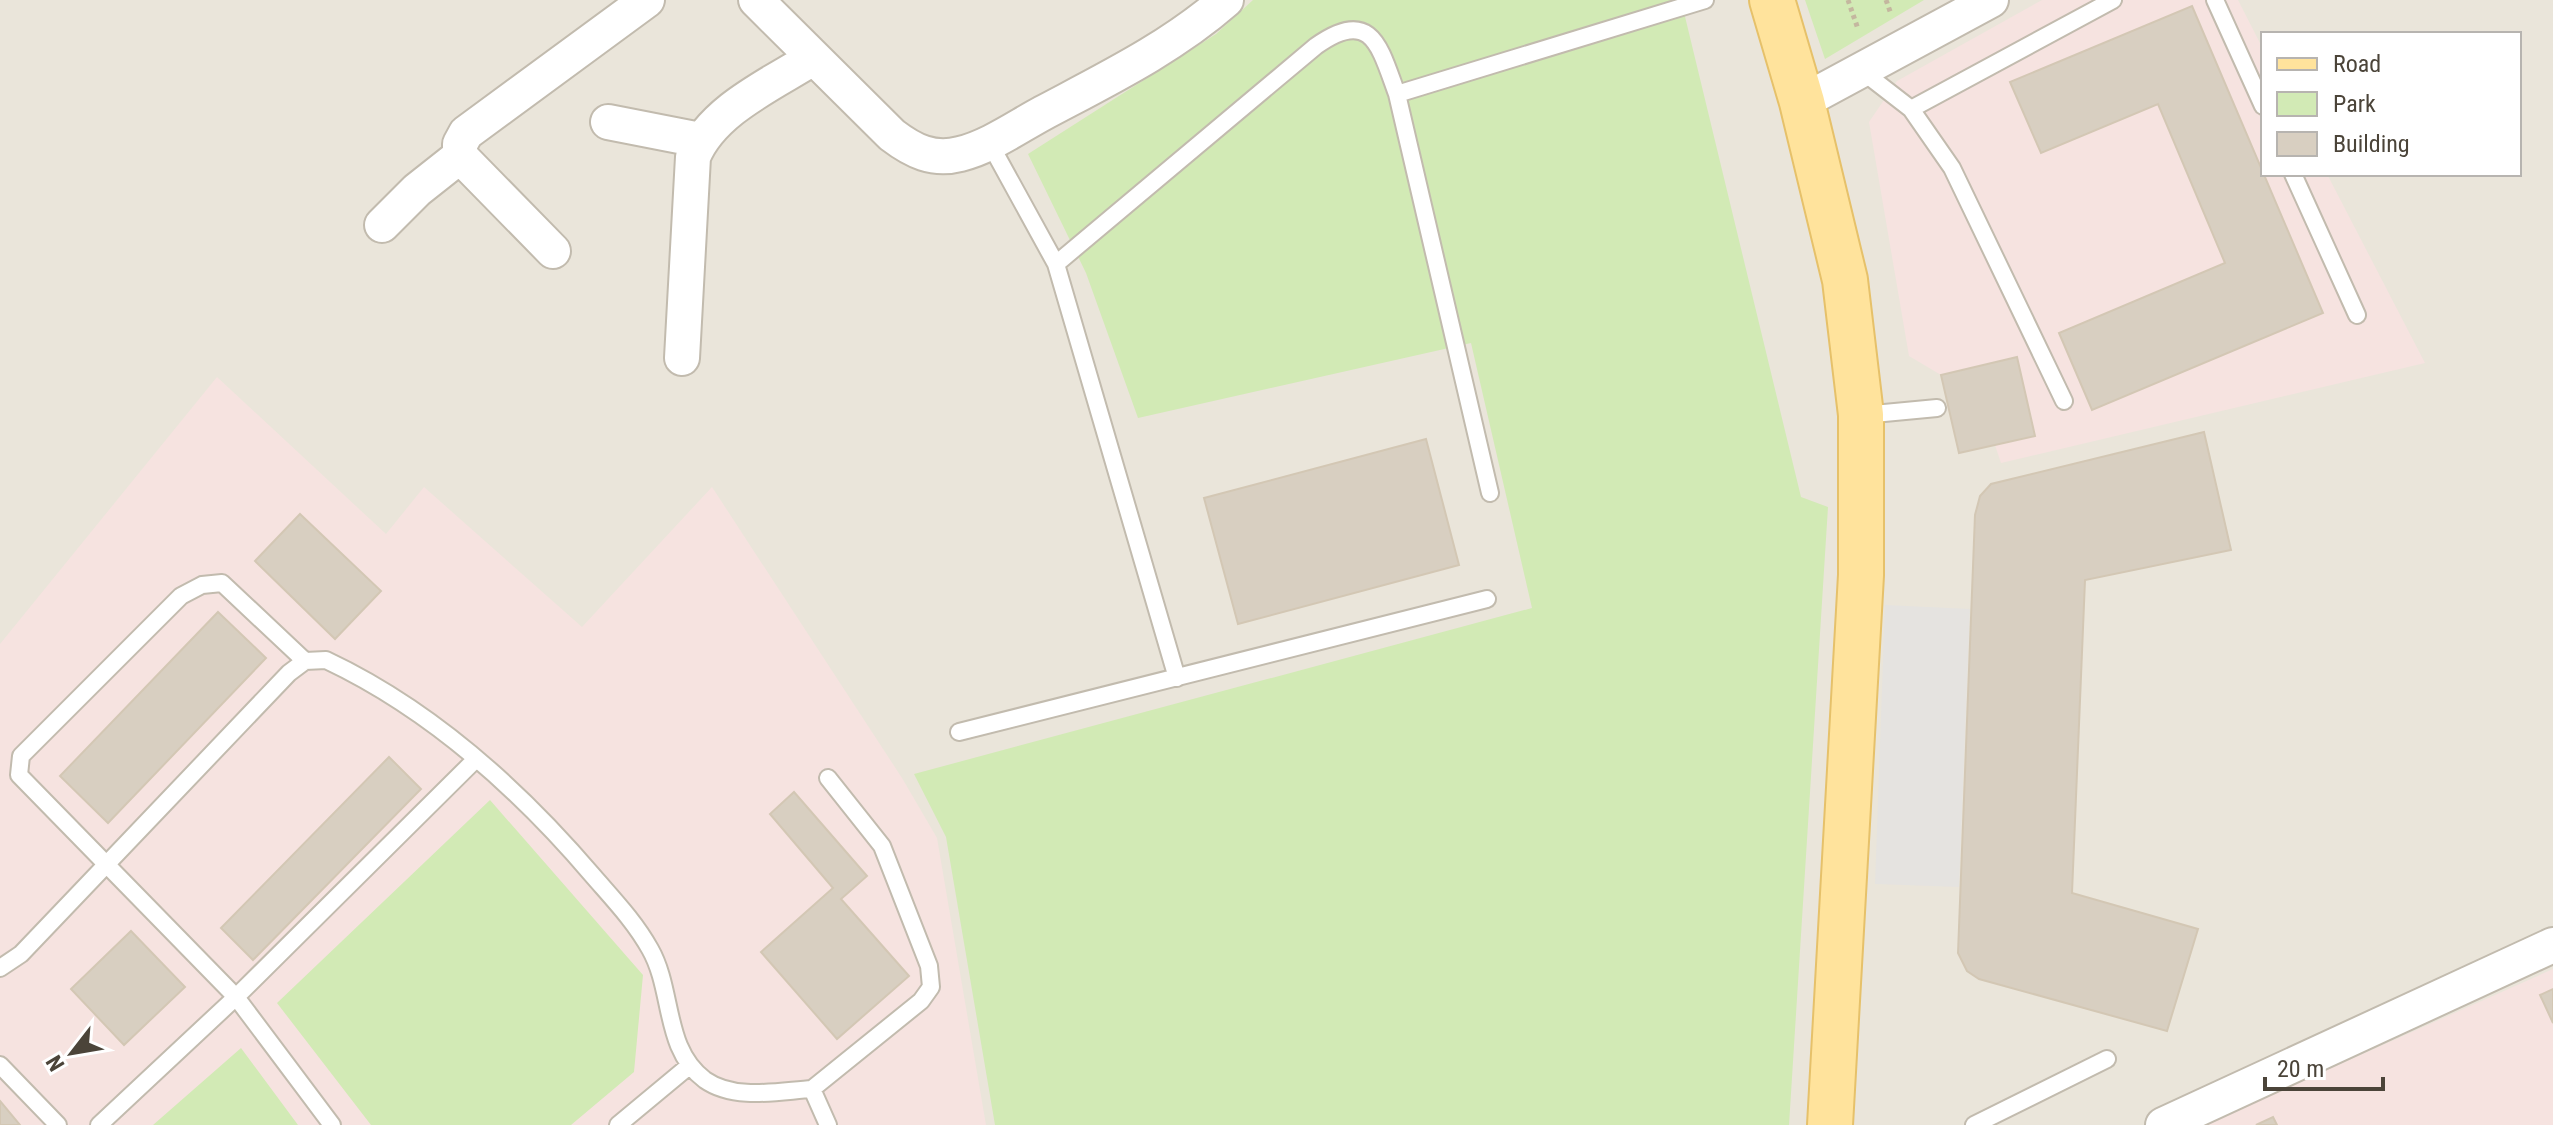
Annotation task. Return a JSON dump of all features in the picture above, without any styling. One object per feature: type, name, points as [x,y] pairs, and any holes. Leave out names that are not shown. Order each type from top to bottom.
[{"type":"main road","points":[[1772,0],[1802,102],[1845,280],[1861,415],[1861,575],[1830,1125]]},
{"type":"street","points":[[553,251],[460,156],[460,144],[466,133],[647,0]]},
{"type":"street","points":[[756,0],[892,135],[914,152],[934,157],[960,155],[989,142],[1157,53],[1226,0]]},
{"type":"street","points":[[1802,102],[1862,54],[1991,0]]},
{"type":"street","points":[[682,358],[693,157],[700,140],[726,115],[813,58]]},
{"type":"street","points":[[608,122],[700,140]]},
{"type":"street","points":[[382,225],[417,190],[460,156]]},
{"type":"street","points":[[2163,1125],[2553,945]]},
{"type":"lane","points":[[1397,94],[1705,0]]},
{"type":"lane","points":[[1911,109],[2113,0]]},
{"type":"lane","points":[[2215,0],[2261,102]]},
{"type":"lane","points":[[1056,264],[1335,33],[1348,29],[1363,30],[1378,43],[1397,94],[1490,493]]},
{"type":"lane","points":[[1862,54],[1911,109],[1952,168],[2064,401]]},
{"type":"lane","points":[[989,142],[1056,264],[1177,678]]},
{"type":"lane","points":[[2294,176],[2357,315]]},
{"type":"lane","points":[[1861,415],[1937,408]]},
{"type":"lane","points":[[305,661],[222,583],[202,585],[181,596],[21,756],[19,775],[108,862],[236,997],[332,1125]]},
{"type":"lane","points":[[959,732],[1487,599]]},
{"type":"lane","points":[[0,968],[21,954],[289,673],[305,661],[326,660],[434,727],[476,759],[547,824],[632,921],[659,966],[677,1045],[689,1066],[707,1081],[728,1090],[753,1093],[812,1089],[921,1001],[931,987],[929,966],[882,846],[828,778]]},
{"type":"lane","points":[[99,1125],[236,997],[476,759]]},
{"type":"lane","points":[[1974,1125],[2107,1059]]},
{"type":"lane","points":[[0,1065],[58,1125]]},
{"type":"lane","points":[[618,1125],[689,1066]]},
{"type":"lane","points":[[812,1089],[828,1125]]},
{"type":"path","points":[[1848,0],[1862,54]]},
{"type":"shaded area","points":[[0,0],[2553,0],[2553,1125],[0,1125]]},
{"type":"shaded area","points":[[2042,0],[2238,0],[2261,45],[2261,176],[2328,176],[2425,363],[2001,463],[1995,445],[2035,435],[2017,358],[1941,375],[1909,356],[1869,122],[1897,81]]},
{"type":"shaded area","points":[[217,377],[386,534],[424,487],[582,627],[712,487],[902,778],[937,838],[986,1125],[0,1125],[0,644]]},
{"type":"shaded area","points":[[1885,605],[1970,609],[1959,887],[1875,884]]},
{"type":"shaded area","points":[[2553,969],[2553,1125],[2204,1125]]},
{"type":"green space","points":[[1253,0],[1681,0],[1801,497],[1828,507],[1789,1125],[995,1125],[946,837],[914,774],[1532,608],[1471,343],[1138,418],[1086,273],[1028,154],[1216,34]]},
{"type":"green space","points":[[1805,0],[1924,0],[1825,59]]},
{"type":"green space","points":[[490,800],[643,975],[634,1072],[571,1125],[371,1125],[277,1003]]},
{"type":"green space","points":[[241,1048],[298,1125],[153,1125]]},
{"type":"building","points":[[2192,6],[2261,168],[2261,176],[2265,176],[2323,313],[2092,410],[2059,333],[2225,263],[2158,104],[2041,153],[2010,82]]},
{"type":"building","points":[[2017,357],[2035,436],[1959,453],[1941,375]]},
{"type":"building","points":[[2204,432],[2231,550],[2085,580],[2072,893],[2198,929],[2167,1031],[1979,979],[1967,971],[1958,953],[1975,515],[1980,496],[1991,484]]},
{"type":"building","points":[[1426,439],[1459,565],[1238,624],[1204,498]]},
{"type":"building","points":[[300,514],[381,591],[335,639],[255,561]]},
{"type":"building","points":[[218,612],[266,658],[108,823],[60,776]]},
{"type":"building","points":[[389,757],[421,789],[253,960],[221,928]]},
{"type":"building","points":[[794,792],[867,876],[841,899],[909,976],[837,1039],[761,952],[833,888],[770,814]]},
{"type":"building","points":[[131,931],[185,987],[124,1045],[71,989]]},
{"type":"building","points":[[2553,989],[2553,1023],[2540,995]]},
{"type":"building","points":[[0,1101],[20,1125],[0,1125]]},
{"type":"building","points":[[2273,1117],[2277,1125],[2256,1125]]}]
